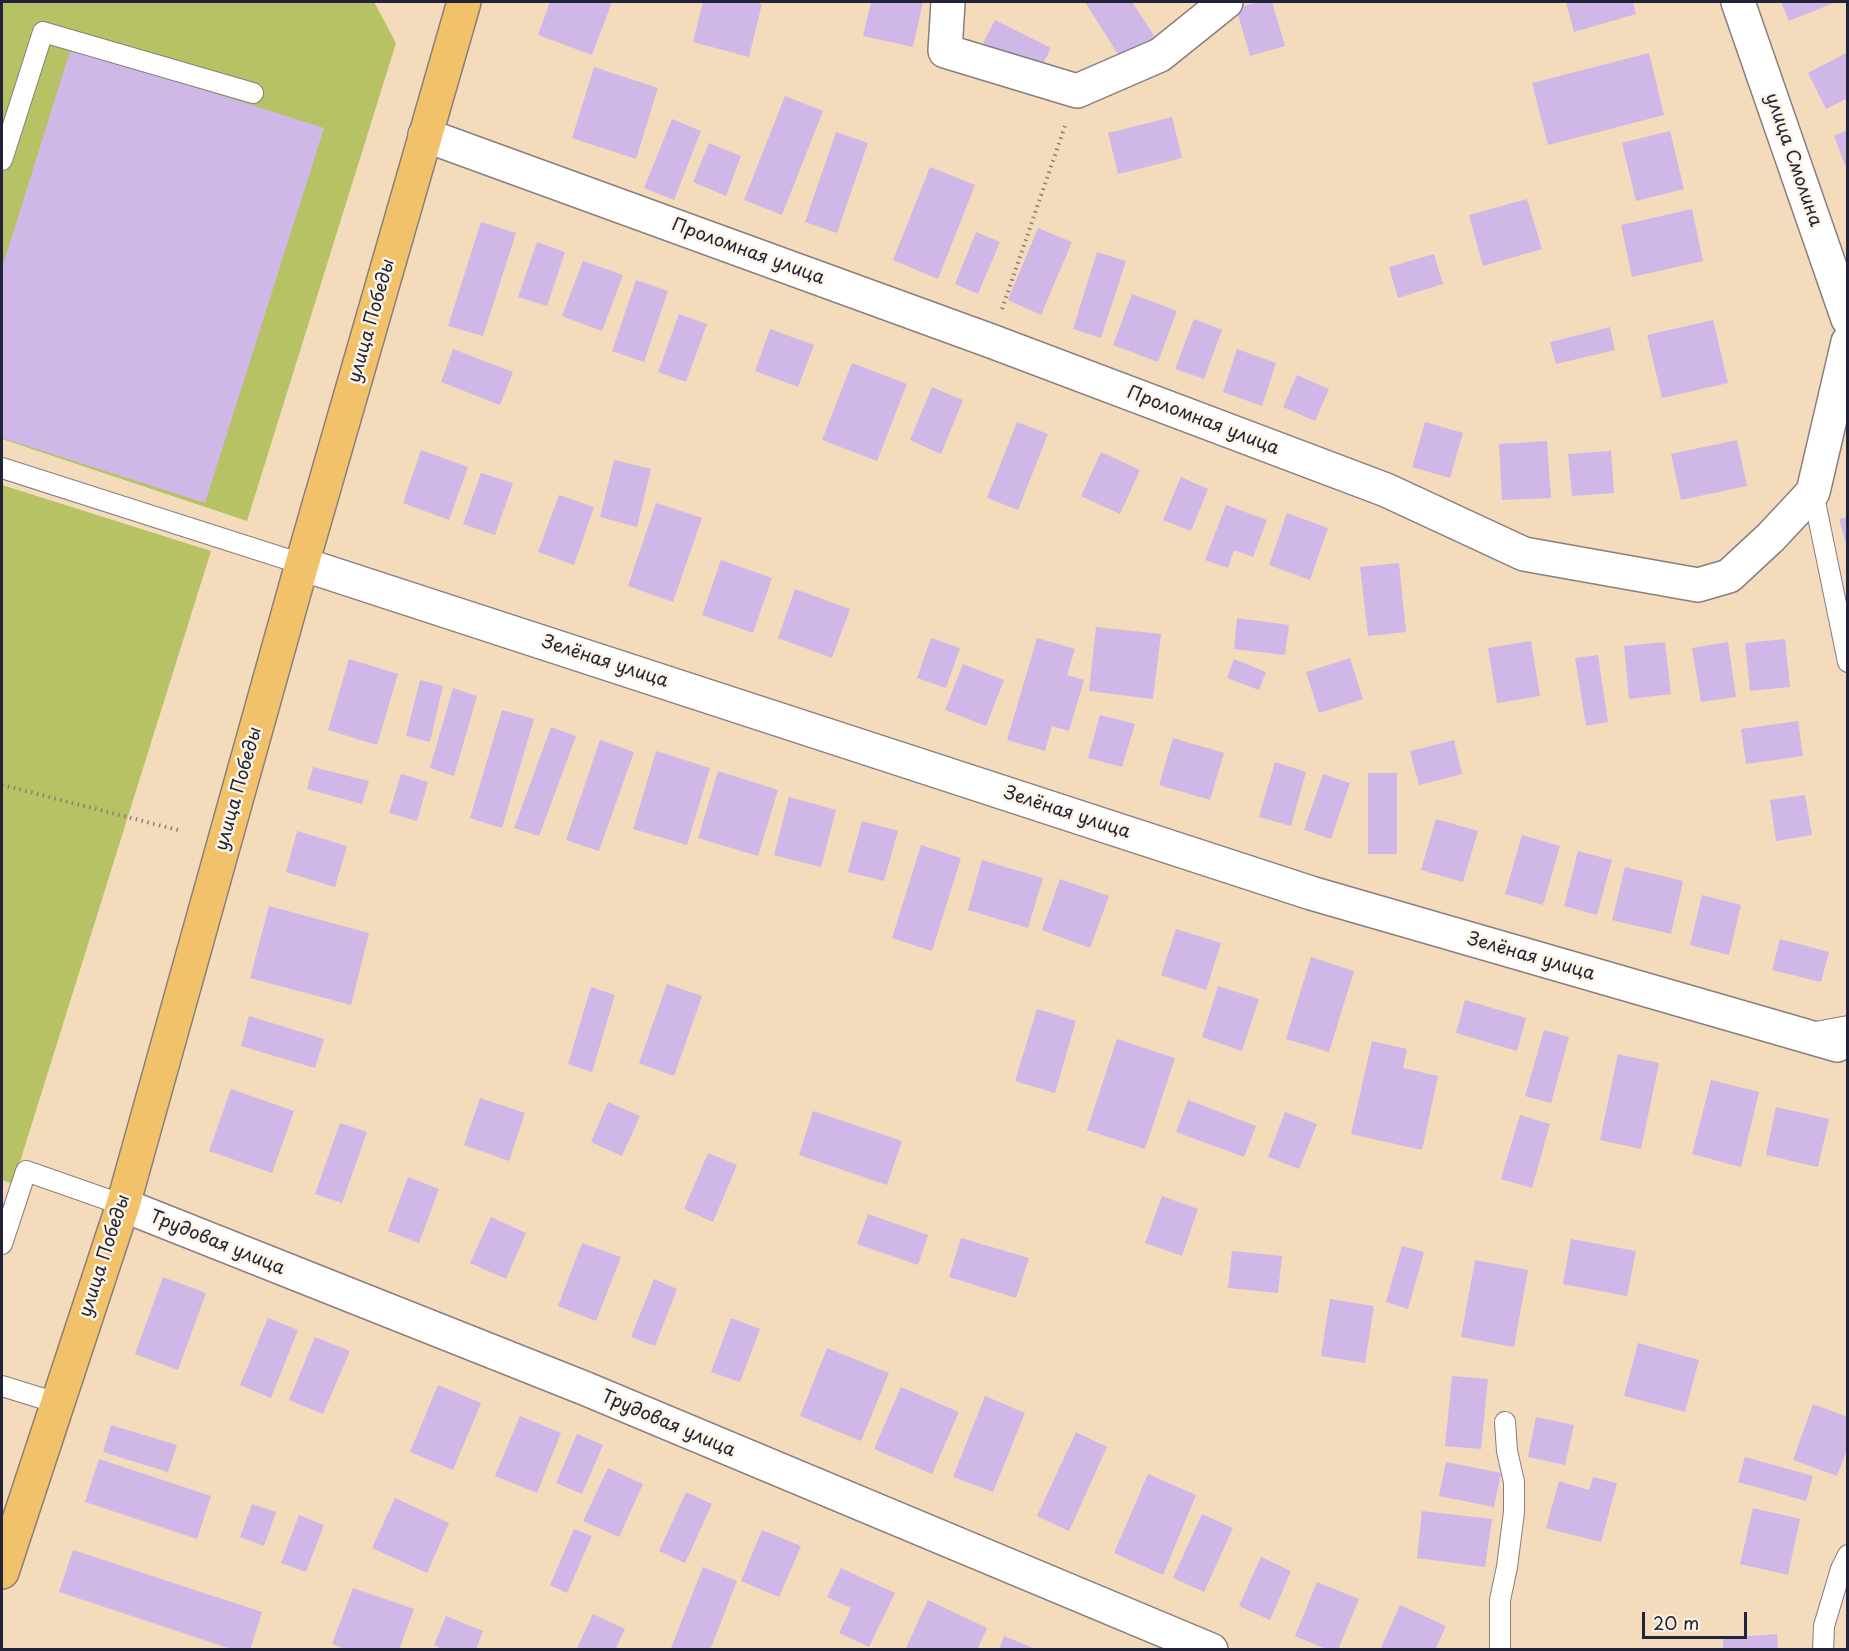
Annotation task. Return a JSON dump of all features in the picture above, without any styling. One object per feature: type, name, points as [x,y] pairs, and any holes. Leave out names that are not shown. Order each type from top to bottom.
[{"type":"main road","name":"улица Победы","points":[[2,1572],[123,1205],[302,564],[464,2]]},
{"type":"street","points":[[948,2],[945,51],[1077,91],[1160,54],[1226,2]]},
{"type":"street","name":"улица Смолина","points":[[1738,2],[1848,319]]},
{"type":"street","name":"Проломная улица","points":[[425,135],[991,341],[1386,490],[1524,555],[1698,585],[1729,576],[1771,537],[1813,492],[1848,342]]},
{"type":"street","name":"Зелёная улица","points":[[302,564],[1311,893],[1802,1035],[1844,1039]]},
{"type":"street","name":"Трудовая улица","points":[[123,1205],[584,1388],[1211,1650]]},
{"type":"lane","points":[[2,160],[44,32],[253,93]]},
{"type":"lane","points":[[2,468],[302,564]]},
{"type":"lane","points":[[1813,492],[1848,662]]},
{"type":"lane","points":[[2,1244],[26,1171],[123,1205]]},
{"type":"lane","points":[[2,1386],[57,1404]]},
{"type":"lane","points":[[1500,1650],[1500,1600],[1514,1512],[1514,1482],[1507,1450],[1505,1422]]},
{"type":"lane","points":[[1823,1650],[1824,1626],[1841,1569],[1848,1556]]},
{"type":"path","points":[[991,341],[1077,91]]},
{"type":"path","points":[[2,785],[178,830]]},
{"type":"green space","points":[[2,2],[374,2],[396,43],[247,521],[2,439]]},
{"type":"green space","points":[[2,485],[211,551],[13,1184],[2,1180]]},
{"type":"building","points":[[550,2],[612,2],[592,55],[538,35]]},
{"type":"building","points":[[703,2],[762,4],[749,57],[693,42]]},
{"type":"building","points":[[871,2],[923,2],[913,47],[863,36]]},
{"type":"building","points":[[1085,2],[1132,2],[1155,37],[1121,59]]},
{"type":"building","points":[[1259,2],[1272,2],[1285,46],[1250,56],[1236,8]]},
{"type":"building","points":[[1566,2],[1633,2],[1636,14],[1574,32]]},
{"type":"building","points":[[1781,2],[1836,2],[1789,21]]},
{"type":"building","points":[[995,20],[1051,48],[1034,82],[978,53]]},
{"type":"building","points":[[71,48],[324,128],[205,503],[2,438],[2,268]]},
{"type":"building","points":[[1848,52],[1848,98],[1826,109],[1808,73]]},
{"type":"building","points":[[1649,53],[1664,115],[1548,145],[1532,83]]},
{"type":"building","points":[[594,67],[658,88],[636,159],[572,138]]},
{"type":"building","points":[[785,96],[823,111],[782,215],[744,200]]},
{"type":"building","points":[[1172,117],[1182,158],[1118,174],[1108,133]]},
{"type":"building","points":[[672,119],[701,131],[674,200],[644,188]]},
{"type":"building","points":[[1848,130],[1848,170],[1847,170],[1834,136]]},
{"type":"building","points":[[1670,131],[1684,189],[1636,201],[1622,143]]},
{"type":"building","points":[[836,132],[868,143],[837,233],[805,222]]},
{"type":"building","points":[[709,143],[741,156],[726,196],[693,182]]},
{"type":"building","points":[[930,167],[975,185],[938,279],[893,260]]},
{"type":"building","points":[[1527,199],[1542,249],[1483,266],[1469,215]]},
{"type":"building","points":[[1692,209],[1703,261],[1632,277],[1621,225]]},
{"type":"building","points":[[481,222],[516,233],[483,336],[448,326]]},
{"type":"building","points":[[1038,228],[1072,242],[1041,315],[1008,300]]},
{"type":"building","points":[[976,232],[1000,242],[978,294],[955,284]]},
{"type":"building","points":[[537,242],[565,252],[547,306],[518,297]]},
{"type":"building","points":[[1097,252],[1126,261],[1101,338],[1073,329]]},
{"type":"building","points":[[1434,254],[1443,284],[1398,298],[1389,267]]},
{"type":"building","points":[[583,261],[623,275],[602,331],[562,316]]},
{"type":"building","points":[[636,280],[668,291],[644,362],[612,351]]},
{"type":"building","points":[[1132,294],[1177,311],[1158,362],[1113,345]]},
{"type":"building","points":[[679,314],[707,324],[686,382],[658,372]]},
{"type":"building","points":[[1194,319],[1222,330],[1204,379],[1175,369]]},
{"type":"building","points":[[1713,320],[1728,383],[1662,398],[1647,335]]},
{"type":"building","points":[[1610,327],[1615,350],[1556,364],[1550,342]]},
{"type":"building","points":[[770,329],[814,345],[798,387],[755,371]]},
{"type":"building","points":[[453,349],[513,372],[500,405],[441,382]]},
{"type":"building","points":[[1237,349],[1276,363],[1262,406],[1223,392]]},
{"type":"building","points":[[852,363],[907,384],[877,461],[822,440]]},
{"type":"building","points":[[1297,375],[1329,389],[1315,421],[1283,407]]},
{"type":"building","points":[[932,387],[963,400],[941,454],[910,440]]},
{"type":"building","points":[[1017,422],[1048,434],[1018,510],[987,498]]},
{"type":"building","points":[[1425,422],[1463,433],[1450,478],[1412,467]]},
{"type":"building","points":[[1737,440],[1747,486],[1681,500],[1671,454]]},
{"type":"building","points":[[1547,441],[1551,498],[1502,500],[1499,444]]},
{"type":"building","points":[[421,450],[468,467],[449,520],[403,503]]},
{"type":"building","points":[[1611,451],[1614,493],[1572,496],[1568,454]]},
{"type":"building","points":[[1101,452],[1140,470],[1120,514],[1081,496]]},
{"type":"building","points":[[614,460],[651,469],[637,527],[600,517]]},
{"type":"building","points":[[481,473],[513,483],[495,535],[463,524]]},
{"type":"building","points":[[1181,477],[1208,489],[1191,531],[1163,520]]},
{"type":"building","points":[[559,495],[594,507],[574,565],[538,552]]},
{"type":"building","points":[[656,503],[702,518],[673,602],[628,586]]},
{"type":"building","points":[[1226,505],[1267,520],[1253,557],[1234,550],[1228,568],[1205,560]]},
{"type":"building","points":[[1287,513],[1328,528],[1310,580],[1269,565]]},
{"type":"building","points":[[1848,517],[1848,547],[1847,547],[1839,519]]},
{"type":"building","points":[[721,560],[772,578],[753,633],[702,615]]},
{"type":"building","points":[[1399,563],[1406,632],[1368,636],[1360,567]]},
{"type":"building","points":[[795,589],[850,609],[832,658],[778,638]]},
{"type":"building","points":[[1237,618],[1289,625],[1285,655],[1234,649]]},
{"type":"building","points":[[1096,627],[1161,634],[1153,699],[1089,691]]},
{"type":"building","points":[[931,638],[960,648],[946,688],[917,678]]},
{"type":"building","points":[[1037,638],[1075,649],[1067,675],[1084,680],[1069,731],[1052,726],[1045,751],[1007,740]]},
{"type":"building","points":[[1785,639],[1790,687],[1750,691],[1745,643]]},
{"type":"building","points":[[1531,641],[1540,696],[1497,703],[1488,648]]},
{"type":"building","points":[[1665,642],[1671,694],[1629,699],[1624,646]]},
{"type":"building","points":[[1728,642],[1736,697],[1701,702],[1692,648]]},
{"type":"building","points":[[1598,655],[1608,722],[1586,726],[1575,658]]},
{"type":"building","points":[[1350,658],[1363,699],[1319,713],[1306,672]]},
{"type":"building","points":[[349,659],[398,674],[377,745],[328,730]]},
{"type":"building","points":[[1234,659],[1266,672],[1259,690],[1227,678]]},
{"type":"building","points":[[963,664],[1004,680],[986,726],[945,710]]},
{"type":"building","points":[[420,680],[443,686],[430,742],[406,736]]},
{"type":"building","points":[[453,688],[477,696],[454,776],[430,768]]},
{"type":"building","points":[[502,710],[534,719],[502,828],[470,818]]},
{"type":"building","points":[[1100,715],[1135,724],[1122,767],[1088,758]]},
{"type":"building","points":[[1798,721],[1803,756],[1746,764],[1741,729]]},
{"type":"building","points":[[551,727],[576,736],[539,836],[514,828]]},
{"type":"building","points":[[1173,738],[1224,753],[1210,800],[1159,785]]},
{"type":"building","points":[[600,740],[634,752],[599,851],[566,840]]},
{"type":"building","points":[[1454,740],[1462,774],[1419,785],[1410,751]]},
{"type":"building","points":[[656,751],[710,768],[687,845],[633,829]]},
{"type":"building","points":[[1275,762],[1306,772],[1291,826],[1259,817]]},
{"type":"building","points":[[313,767],[369,781],[362,804],[307,789]]},
{"type":"building","points":[[718,771],[778,790],[758,856],[698,838]]},
{"type":"building","points":[[1368,773],[1397,773],[1397,854],[1368,854]]},
{"type":"building","points":[[401,774],[428,782],[417,821],[389,813]]},
{"type":"building","points":[[1323,774],[1350,783],[1331,839],[1304,830]]},
{"type":"building","points":[[1805,795],[1812,835],[1776,841],[1770,800]]},
{"type":"building","points":[[789,797],[836,810],[821,867],[774,855]]},
{"type":"building","points":[[1436,819],[1478,831],[1463,882],[1421,870]]},
{"type":"building","points":[[862,821],[898,831],[884,881],[848,872]]},
{"type":"building","points":[[297,831],[347,846],[335,887],[286,872]]},
{"type":"building","points":[[1522,835],[1560,846],[1543,905],[1505,894]]},
{"type":"building","points":[[921,845],[961,858],[932,951],[892,938]]},
{"type":"building","points":[[1578,851],[1612,860],[1597,915],[1564,906]]},
{"type":"building","points":[[982,860],[1043,878],[1028,928],[968,910]]},
{"type":"building","points":[[1625,867],[1683,881],[1671,934],[1612,920]]},
{"type":"building","points":[[1060,879],[1109,896],[1090,948],[1042,930]]},
{"type":"building","points":[[1702,895],[1741,905],[1729,955],[1690,945]]},
{"type":"building","points":[[269,906],[369,933],[351,1005],[250,978]]},
{"type":"building","points":[[1176,929],[1221,943],[1206,990],[1161,975]]},
{"type":"building","points":[[1780,939],[1829,952],[1821,982],[1772,970]]},
{"type":"building","points":[[1311,957],[1354,971],[1329,1052],[1286,1039]]},
{"type":"building","points":[[667,984],[702,996],[674,1076],[639,1063]]},
{"type":"building","points":[[1218,986],[1259,999],[1242,1051],[1202,1037]]},
{"type":"building","points":[[591,987],[615,995],[592,1072],[568,1064]]},
{"type":"building","points":[[1465,1000],[1526,1018],[1517,1051],[1456,1033]]},
{"type":"building","points":[[1037,1009],[1076,1021],[1055,1093],[1015,1081]]},
{"type":"building","points":[[249,1016],[324,1039],[315,1068],[241,1046]]},
{"type":"building","points":[[1544,1030],[1569,1037],[1551,1103],[1525,1096]]},
{"type":"building","points":[[1117,1039],[1175,1058],[1145,1149],[1087,1130]]},
{"type":"building","points":[[1372,1041],[1407,1049],[1403,1068],[1438,1076],[1422,1150],[1351,1134]]},
{"type":"building","points":[[1618,1054],[1659,1063],[1641,1149],[1600,1140]]},
{"type":"building","points":[[1711,1080],[1759,1092],[1741,1167],[1692,1154]]},
{"type":"building","points":[[231,1089],[294,1111],[272,1173],[209,1151]]},
{"type":"building","points":[[480,1098],[525,1113],[509,1161],[464,1145]]},
{"type":"building","points":[[1188,1100],[1256,1126],[1244,1157],[1176,1132]]},
{"type":"building","points":[[608,1102],[640,1116],[622,1156],[591,1142]]},
{"type":"building","points":[[1776,1107],[1829,1119],[1818,1167],[1766,1155]]},
{"type":"building","points":[[813,1111],[902,1141],[887,1185],[799,1155]]},
{"type":"building","points":[[1285,1112],[1317,1124],[1299,1169],[1268,1157]]},
{"type":"building","points":[[1520,1115],[1550,1124],[1532,1188],[1501,1179]]},
{"type":"building","points":[[340,1123],[367,1132],[342,1203],[315,1194]]},
{"type":"building","points":[[708,1153],[737,1165],[713,1222],[684,1209]]},
{"type":"building","points":[[408,1177],[439,1189],[419,1243],[388,1231]]},
{"type":"building","points":[[1162,1196],[1198,1209],[1182,1256],[1145,1243]]},
{"type":"building","points":[[868,1214],[928,1235],[918,1265],[857,1244]]},
{"type":"building","points":[[491,1217],[526,1233],[506,1279],[470,1263]]},
{"type":"building","points":[[961,1238],[1029,1258],[1016,1298],[949,1277]]},
{"type":"building","points":[[1571,1239],[1636,1251],[1627,1296],[1563,1284]]},
{"type":"building","points":[[582,1243],[621,1257],[596,1321],[558,1306]]},
{"type":"building","points":[[1402,1246],[1424,1252],[1408,1309],[1386,1302]]},
{"type":"building","points":[[1232,1251],[1282,1256],[1278,1293],[1228,1288]]},
{"type":"building","points":[[1475,1260],[1528,1270],[1514,1347],[1461,1337]]},
{"type":"building","points":[[163,1277],[206,1293],[178,1370],[135,1354]]},
{"type":"building","points":[[654,1279],[677,1289],[655,1346],[631,1337]]},
{"type":"building","points":[[1330,1299],[1374,1306],[1365,1363],[1321,1356]]},
{"type":"building","points":[[268,1318],[298,1330],[271,1398],[240,1385]]},
{"type":"building","points":[[731,1318],[760,1329],[740,1382],[711,1372]]},
{"type":"building","points":[[315,1337],[350,1351],[323,1414],[289,1400]]},
{"type":"building","points":[[1638,1343],[1699,1360],[1685,1412],[1624,1396]]},
{"type":"building","points":[[827,1348],[889,1373],[861,1441],[800,1416]]},
{"type":"building","points":[[1452,1376],[1488,1379],[1481,1449],[1445,1446]]},
{"type":"building","points":[[438,1385],[481,1403],[453,1470],[410,1452]]},
{"type":"building","points":[[901,1387],[959,1412],[932,1474],[874,1449]]},
{"type":"building","points":[[985,1396],[1025,1413],[993,1492],[953,1477]]},
{"type":"building","points":[[1813,1404],[1848,1417],[1848,1447],[1837,1476],[1793,1460]]},
{"type":"building","points":[[520,1416],[561,1433],[537,1493],[495,1476]]},
{"type":"building","points":[[1536,1417],[1574,1425],[1565,1465],[1528,1457]]},
{"type":"building","points":[[111,1425],[177,1445],[168,1472],[103,1452]]},
{"type":"building","points":[[1076,1432],[1107,1447],[1069,1531],[1037,1516]]},
{"type":"building","points":[[577,1434],[603,1445],[582,1494],[556,1483]]},
{"type":"building","points":[[1745,1457],[1813,1476],[1806,1501],[1738,1482]]},
{"type":"building","points":[[99,1459],[211,1496],[197,1539],[85,1502]]},
{"type":"building","points":[[1446,1462],[1501,1473],[1494,1507],[1439,1496]]},
{"type":"building","points":[[608,1468],[643,1484],[619,1537],[583,1521]]},
{"type":"building","points":[[1148,1474],[1196,1495],[1163,1575],[1114,1553]]},
{"type":"building","points":[[1593,1477],[1617,1483],[1601,1542],[1546,1528],[1559,1481],[1589,1490]]},
{"type":"building","points":[[686,1492],[712,1504],[685,1563],[659,1551]]},
{"type":"building","points":[[395,1498],[449,1523],[427,1573],[372,1548]]},
{"type":"building","points":[[252,1504],[276,1512],[264,1546],[240,1537]]},
{"type":"building","points":[[1753,1508],[1800,1519],[1788,1575],[1740,1564]]},
{"type":"building","points":[[1422,1511],[1492,1519],[1485,1567],[1417,1558]]},
{"type":"building","points":[[1202,1514],[1233,1528],[1204,1592],[1173,1578]]},
{"type":"building","points":[[299,1515],[324,1525],[306,1572],[281,1563]]},
{"type":"building","points":[[574,1529],[592,1536],[567,1593],[550,1585]]},
{"type":"building","points":[[762,1530],[801,1546],[779,1597],[741,1581]]},
{"type":"building","points":[[73,1550],[262,1612],[250,1650],[234,1650],[59,1592]]},
{"type":"building","points":[[1261,1557],[1291,1571],[1270,1620],[1239,1606]]},
{"type":"building","points":[[703,1567],[737,1581],[710,1650],[674,1650],[671,1648]]},
{"type":"building","points":[[841,1568],[895,1593],[869,1647],[839,1633],[851,1608],[827,1597]]},
{"type":"building","points":[[1317,1582],[1359,1599],[1338,1650],[1328,1650],[1295,1636]]},
{"type":"building","points":[[353,1588],[414,1609],[399,1650],[347,1650],[332,1644]]},
{"type":"building","points":[[928,1600],[987,1628],[977,1650],[905,1650]]},
{"type":"building","points":[[1400,1605],[1446,1626],[1435,1650],[1380,1650]]},
{"type":"building","points":[[593,1614],[625,1629],[615,1650],[576,1650]]},
{"type":"building","points":[[446,1616],[483,1631],[476,1650],[445,1650],[434,1645]]},
{"type":"building","points":[[1777,1634],[1778,1650],[1723,1650],[1723,1638]]},
{"type":"building","points":[[1004,1636],[1036,1649],[1036,1650],[999,1650]]}]
